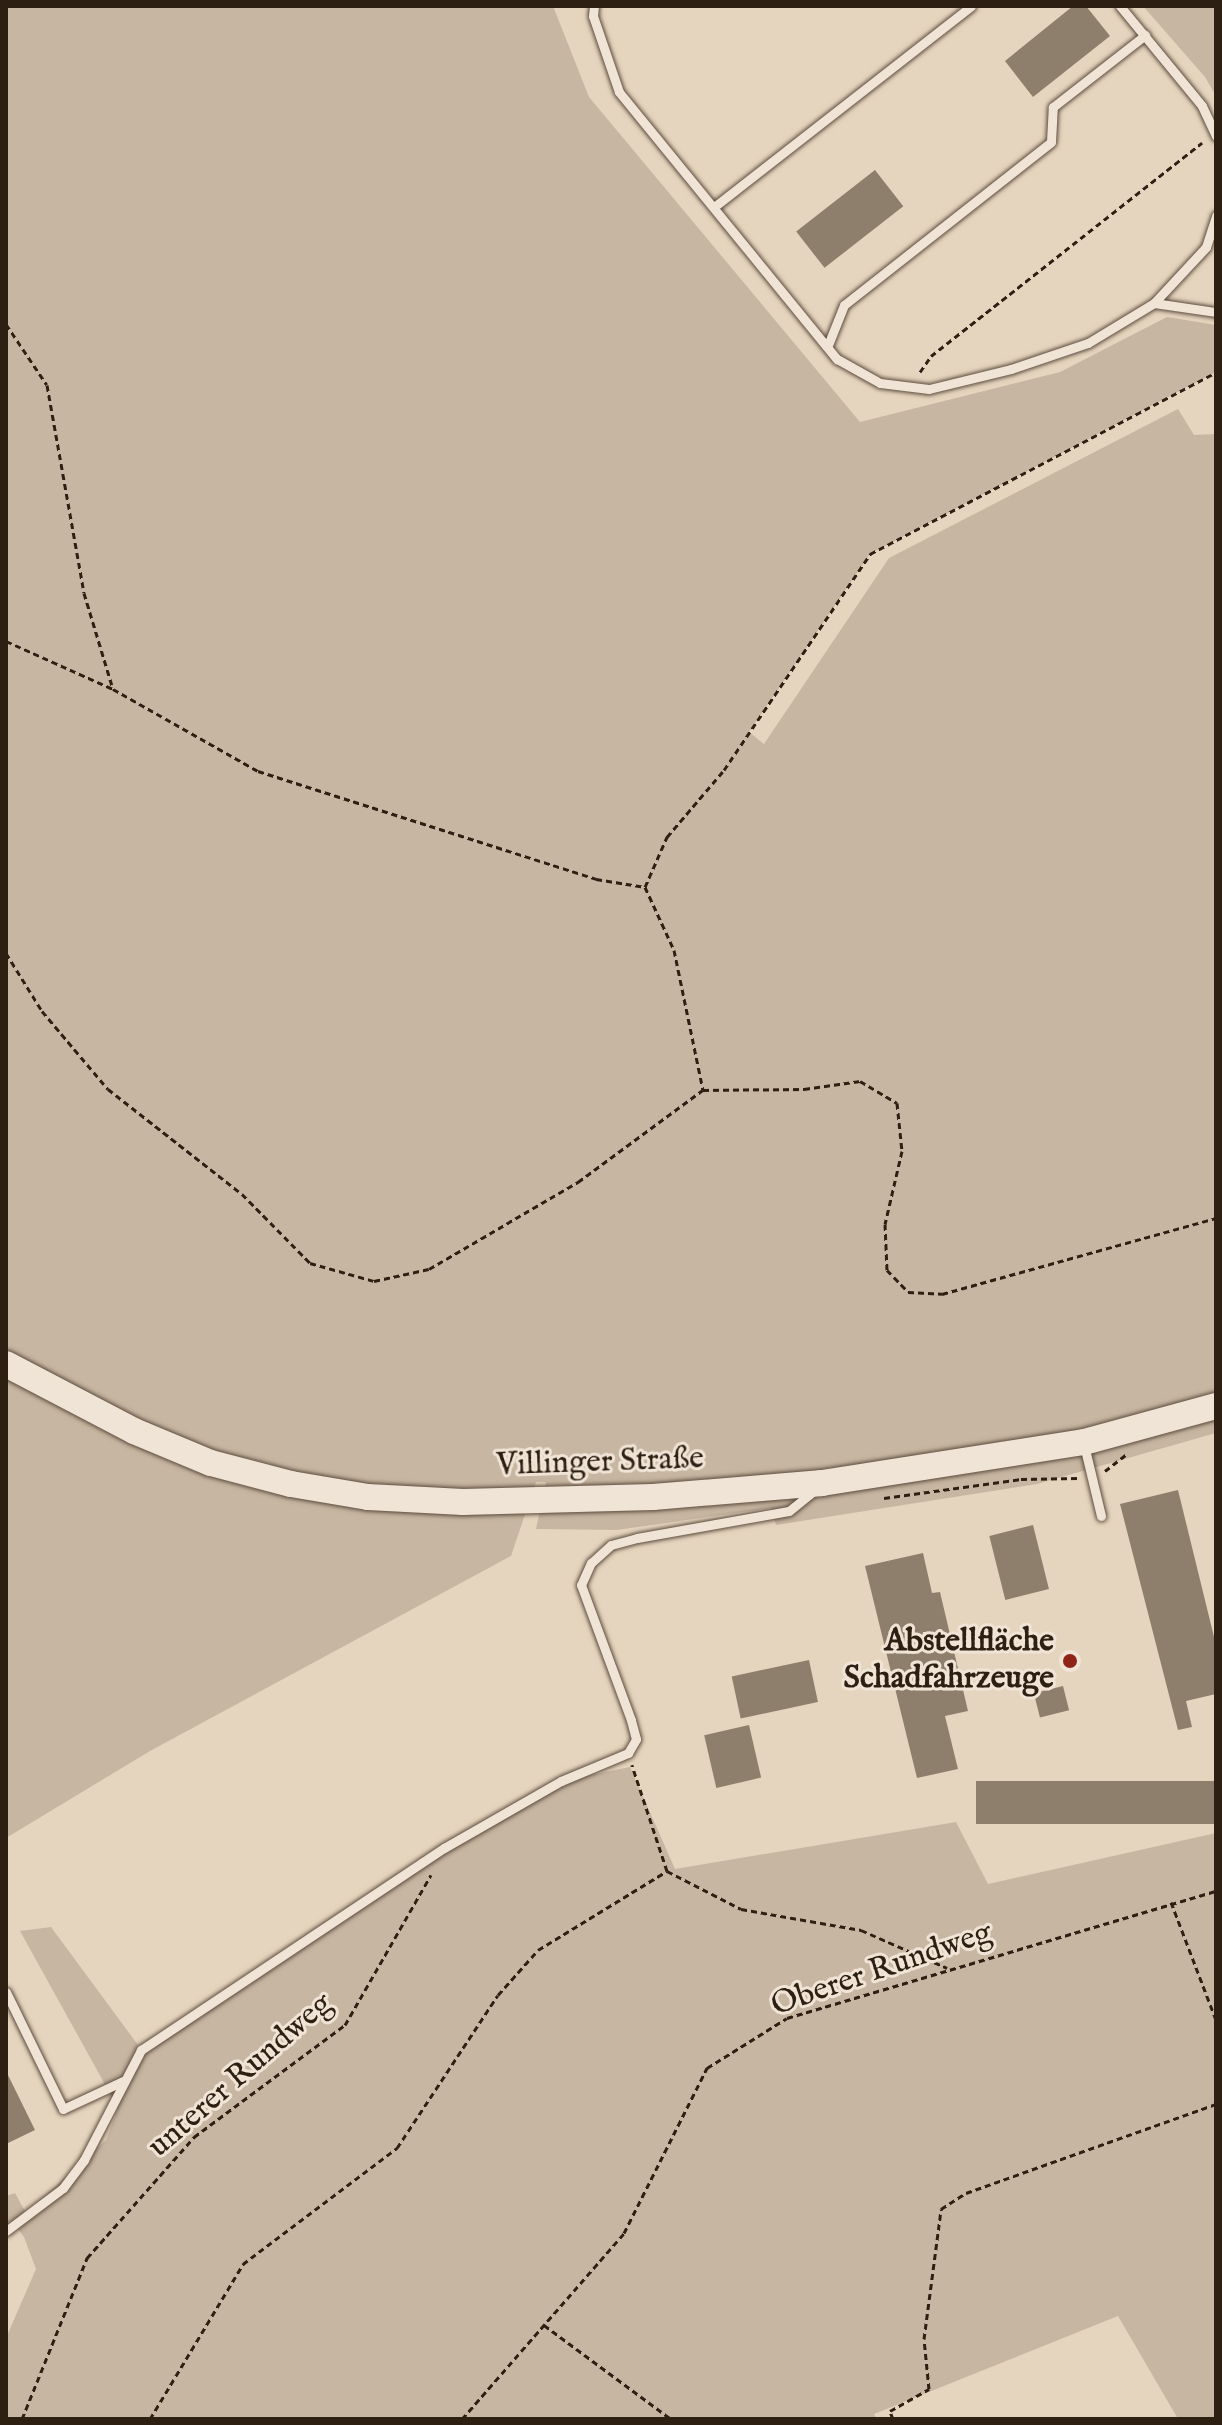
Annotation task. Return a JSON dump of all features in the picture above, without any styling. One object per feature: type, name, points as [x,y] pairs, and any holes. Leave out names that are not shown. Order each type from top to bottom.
[{"type":"main road","name":"Villinger Straße","points":[[6,1364],[134,1431],[211,1463],[291,1484],[368,1497],[552,1501],[822,1483],[1084,1442],[1216,1406]]},
{"type":"lane","points":[[594,6],[619,92],[837,359],[880,383],[929,389],[1088,343],[1154,303],[1206,247],[1216,216]]},
{"type":"lane","points":[[714,207],[971,6]]},
{"type":"lane","points":[[1120,6],[1202,106],[1216,135]]},
{"type":"lane","points":[[828,345],[844,305],[1051,142],[1053,107],[1145,35]]},
{"type":"lane","points":[[1154,303],[1216,312]]},
{"type":"lane","points":[[1084,1442],[1101,1516]]},
{"type":"lane","points":[[6,2231],[63,2188],[84,2160],[141,2050],[444,1848],[561,1781],[628,1753],[636,1739],[631,1720],[581,1585],[591,1563],[611,1545],[637,1538],[789,1511],[810,1499],[822,1483]]},
{"type":"lane","points":[[6,1992],[63,2109],[123,2081]]},
{"type":"path","points":[[911,387],[931,356],[1216,135]]},
{"type":"path","points":[[6,324],[47,385],[84,593],[113,689]]},
{"type":"path","points":[[703,1090],[674,950],[645,887],[667,837],[724,770],[870,554],[1216,372]]},
{"type":"path","points":[[6,641],[113,689],[258,771],[596,879],[645,887]]},
{"type":"path","points":[[6,953],[42,1011],[108,1089],[242,1194],[310,1263],[374,1281],[443,1261],[578,1182],[703,1090],[804,1089],[860,1081],[897,1103],[902,1151],[885,1224],[887,1270],[908,1292],[942,1294],[1216,1218]]},
{"type":"path","points":[[628,1753],[667,1871],[741,1909],[861,1930],[947,1968]]},
{"type":"path","name":"unterer Rundweg","points":[[22,2419],[87,2258],[194,2137],[345,2025],[444,1848]]},
{"type":"path","points":[[150,2419],[243,2264],[397,2148],[498,1995],[538,1950],[667,1871]]},
{"type":"path","name":"Oberer Rundweg","points":[[462,2419],[624,2233],[707,2068],[787,2018],[947,1968],[1216,1891]]},
{"type":"path","points":[[1171,1902],[1216,2020]]},
{"type":"path","points":[[893,2419],[890,2411],[929,2389],[924,2339],[941,2209],[966,2193],[1216,2104]]},
{"type":"path","points":[[544,2325],[608,2378],[671,2419]]},
{"type":"shaded area","points":[[6,6],[553,6],[589,97],[860,422],[1060,372],[1167,317],[1216,325],[1216,372],[870,554],[749,732],[764,744],[889,558],[1178,409],[1194,435],[1216,434],[1216,1433],[1037,1484],[776,1525],[771,1508],[617,1530],[536,1529],[546,1482],[536,1482],[511,1556],[150,1751],[6,1838]]},
{"type":"shaded area","points":[[1143,6],[1216,6],[1216,96],[1205,77]]},
{"type":"shaded area","points":[[630,1767],[675,1869],[956,1822],[988,1884],[1216,1833],[1216,2419],[1178,2419],[1118,2316],[874,2414],[877,2419],[6,2419],[6,2338],[36,2269],[24,2237],[12,2221],[6,2223],[6,2196],[15,2193],[26,2213],[106,2140],[118,2108],[20,1931],[51,1927],[141,2049],[444,1848],[561,1781]]},
{"type":"building","points":[[1073,6],[1086,6],[1110,36],[1033,97],[1005,61]]},
{"type":"building","points":[[875,170],[903,206],[825,268],[796,232]]},
{"type":"building","points":[[1178,1490],[1216,1645],[1216,1694],[1186,1701],[1192,1727],[1178,1730],[1120,1504]]},
{"type":"building","points":[[1033,1525],[1049,1589],[1005,1600],[989,1536]]},
{"type":"building","points":[[923,1553],[932,1593],[940,1592],[968,1711],[945,1716],[958,1769],[917,1778],[865,1566]]},
{"type":"building","points":[[809,1660],[818,1702],[741,1718],[732,1676]]},
{"type":"building","points":[[1063,1686],[1069,1710],[1040,1718],[1034,1693]]},
{"type":"building","points":[[749,1725],[761,1778],[716,1788],[704,1735]]},
{"type":"building","points":[[976,1781],[1216,1781],[1216,1824],[976,1824]]},
{"type":"building","points":[[6,2071],[35,2130],[6,2144]]},
{"type":"place","name":"Abstellfläche Schadfahrzeuge","points":[[1070,1661]]}]
